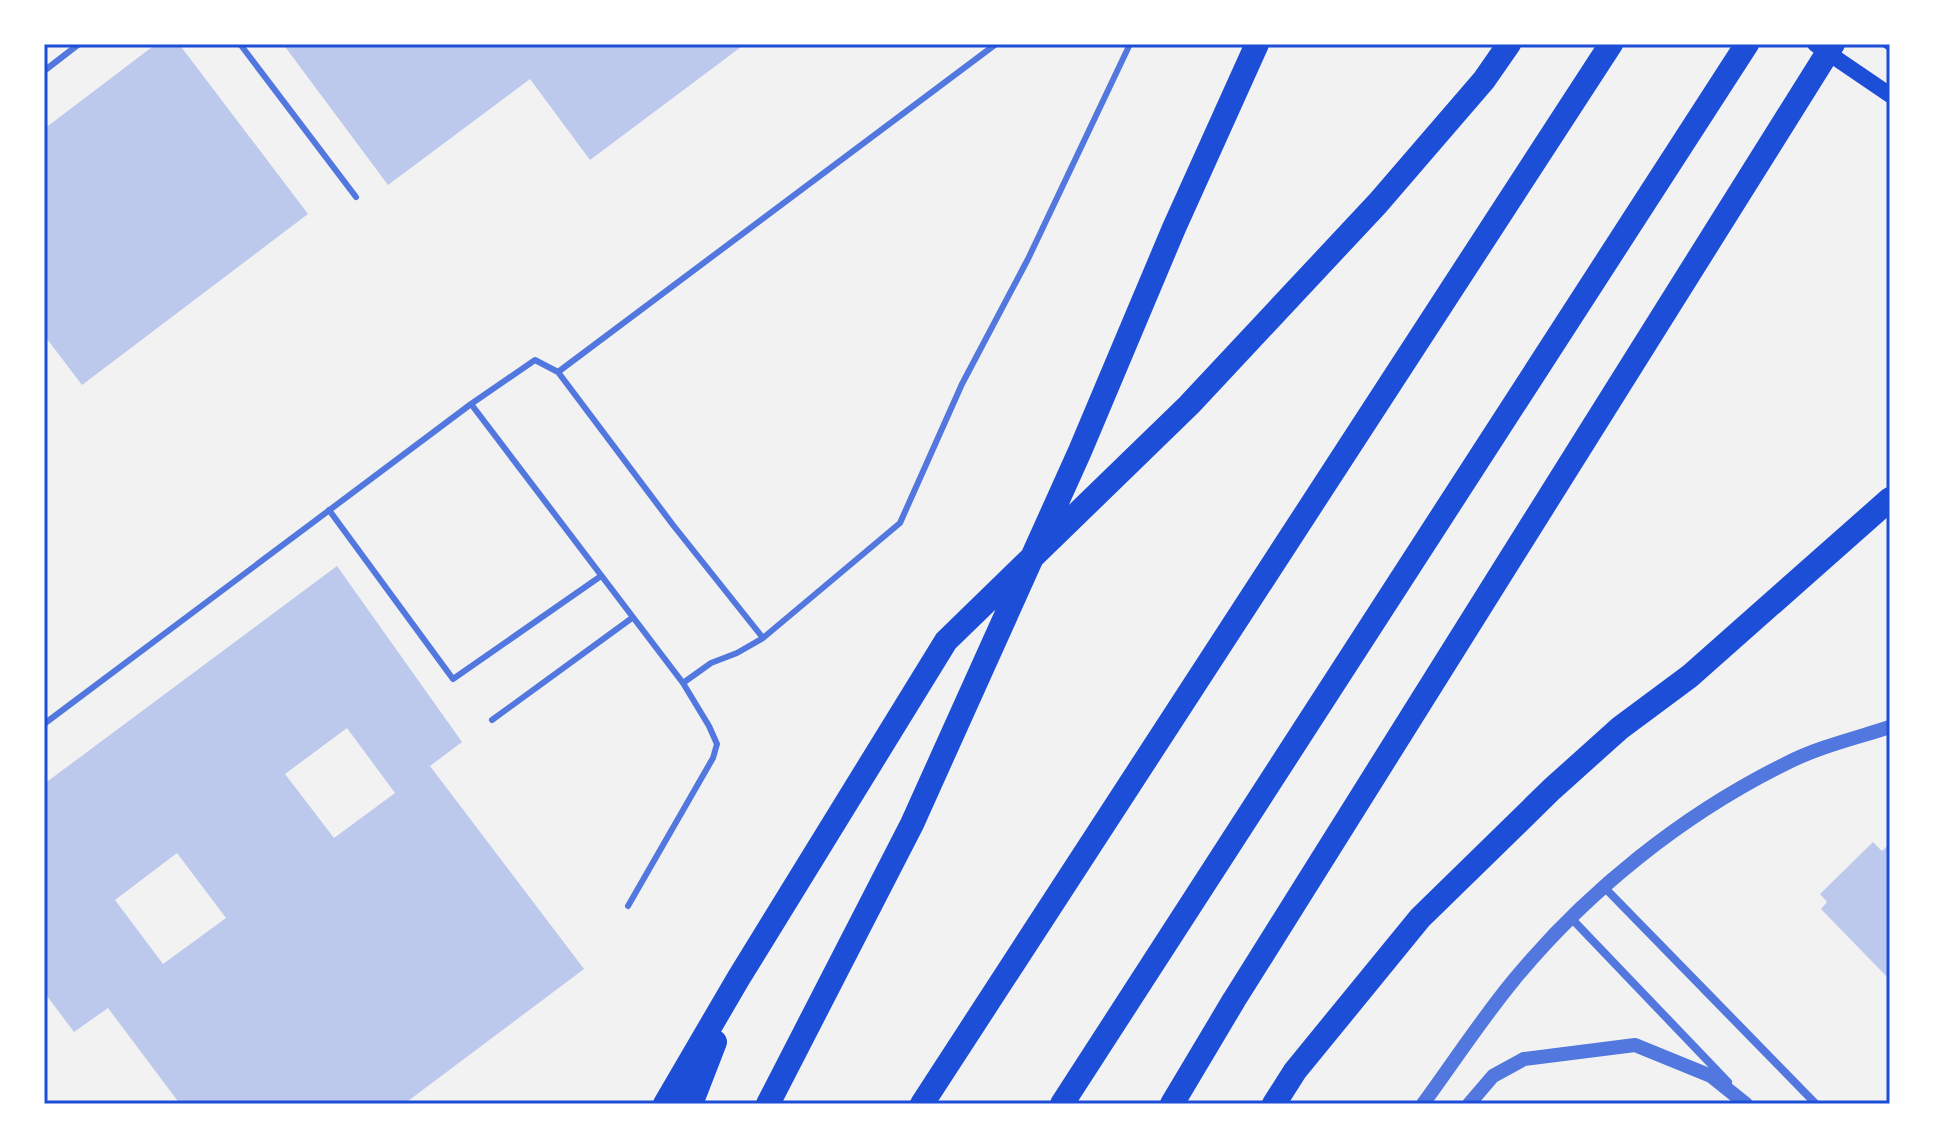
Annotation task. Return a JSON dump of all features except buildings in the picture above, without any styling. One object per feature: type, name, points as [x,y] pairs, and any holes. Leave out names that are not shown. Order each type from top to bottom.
[{"type":"highway","points":[[768,1104],[912,824],[1080,451],[1174,228],[1257,44]]},
{"type":"highway","points":[[665,1104],[738,979],[946,641],[1200,394],[1378,203],[1484,80],[1509,44]]},
{"type":"highway","points":[[922,1104],[1611,44]]},
{"type":"highway","points":[[1062,1104],[1747,44]]},
{"type":"highway","points":[[1172,1104],[1267,946],[1833,44]]},
{"type":"highway","points":[[1274,1104],[1295,1071],[1420,918],[1552,789],[1620,728],[1690,676],[1890,499]]},
{"type":"highway","points":[[691,1104],[738,979]]},
{"type":"main road","points":[[1815,44],[1890,95]]},
{"type":"street","points":[[1423,1104],[1513,981],[1571,918],[1605,888],[1705,809],[1789,761],[1890,727]]},
{"type":"street","points":[[1605,888],[1816,1104]]},
{"type":"street","points":[[1571,918],[1748,1104]]},
{"type":"street","points":[[1469,1104],[1493,1076],[1524,1059],[1635,1045],[1711,1076],[1748,1104]]},
{"type":"lane","points":[[44,71],[79,44]]},
{"type":"lane","points":[[240,44],[356,197]]},
{"type":"lane","points":[[558,372],[996,44]]},
{"type":"lane","points":[[683,683],[711,663],[763,638],[900,523],[962,384],[1028,259],[1130,44]]},
{"type":"lane","points":[[44,724],[471,404],[535,360],[558,372],[763,638]]},
{"type":"lane","points":[[471,404],[683,683],[717,744],[713,758],[628,906]]},
{"type":"lane","points":[[329,510],[453,679],[601,576]]},
{"type":"lane","points":[[492,720],[632,618]]}]
